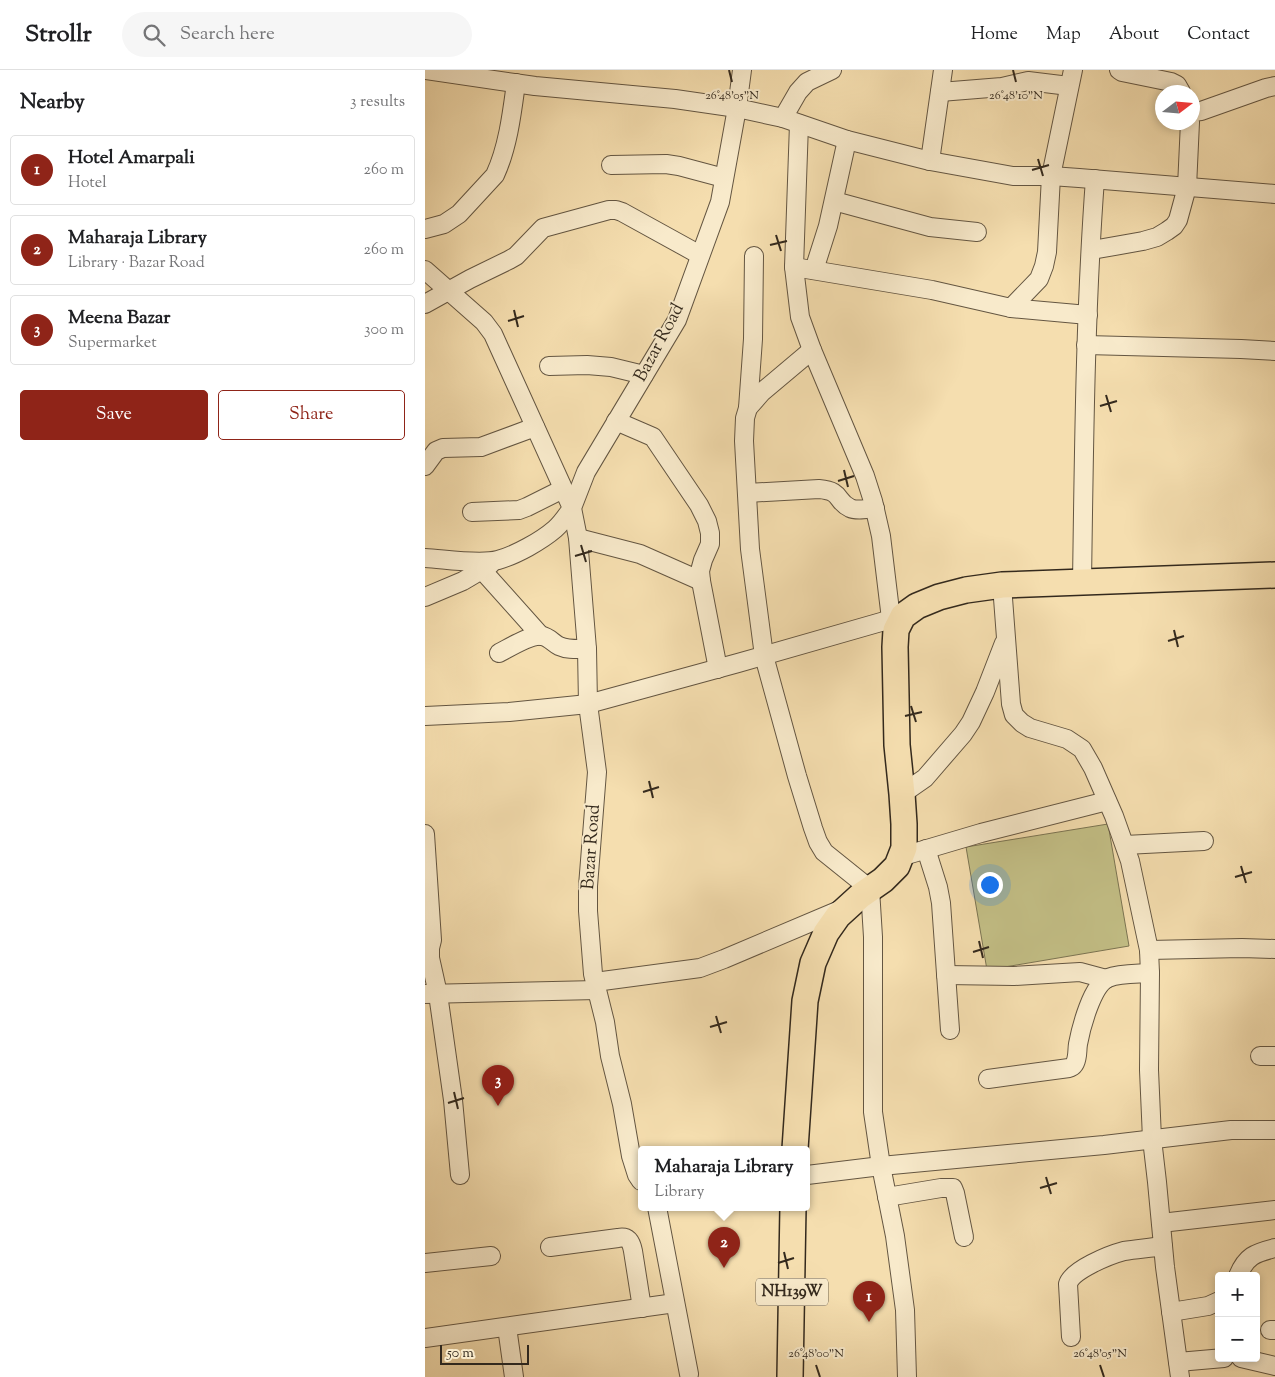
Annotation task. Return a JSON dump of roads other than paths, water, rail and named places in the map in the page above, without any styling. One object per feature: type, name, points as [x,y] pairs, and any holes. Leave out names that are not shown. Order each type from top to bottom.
[{"type":"highway","points":[[795,1146],[805,1001],[813,963],[826,933],[838,916],[859,896],[883,880],[897,866],[904,848],[902,794],[897,745],[895,647],[897,617],[939,597],[966,590],[1002,585],[1275,575]]},
{"type":"highway","name":"NH139W","points":[[790,1377],[793,1211]]},
{"type":"street","points":[[425,70],[471,73],[516,83],[536,78],[737,108],[791,121],[847,140],[930,161],[1013,176],[1095,179],[1275,194]]},
{"type":"street","name":"Bazar Road","points":[[572,508],[586,472],[677,320],[720,202],[742,70]]},
{"type":"street","points":[[425,716],[509,712],[589,704],[897,617],[875,508],[865,476],[800,317],[794,267],[791,121],[798,92],[807,82],[832,70]]},
{"type":"street","points":[[930,161],[943,70]]},
{"type":"street","points":[[1119,70],[1178,85]]},
{"type":"street","points":[[940,92],[1002,87],[1028,81],[1071,78],[1051,176],[1047,252],[1044,266],[1039,279],[1011,308]]},
{"type":"street","points":[[425,229],[444,224],[459,214],[495,175],[506,139],[516,83]]},
{"type":"street","points":[[1200,112],[1275,86]]},
{"type":"street","points":[[1092,250],[1143,242],[1167,231],[1178,220],[1187,187],[1190,130]]},
{"type":"street","points":[[814,270],[829,226],[847,140]]},
{"type":"street","points":[[611,164],[666,164],[724,178]]},
{"type":"street","points":[[1082,582],[1086,345],[1095,179]]},
{"type":"street","points":[[834,201],[930,227],[977,232]]},
{"type":"street","points":[[425,304],[469,279],[516,256],[543,228],[609,210],[622,212],[701,255]]},
{"type":"street","points":[[749,408],[753,339],[754,256]]},
{"type":"street","points":[[794,267],[932,290],[1011,308],[1088,315]]},
{"type":"street","name":"Bazar Road","points":[[425,270],[484,322],[493,334],[572,508],[579,538],[589,704],[597,772],[588,886],[590,948],[593,974],[605,1022],[610,1056],[622,1104],[631,1156],[638,1176]]},
{"type":"street","points":[[1086,345],[1275,351]]},
{"type":"street","points":[[812,350],[762,392],[749,408],[745,418],[744,441],[750,549],[764,656],[813,828],[824,852],[870,889],[873,937],[873,1112],[881,1166],[895,1236],[905,1310],[907,1377]]},
{"type":"street","points":[[549,366],[587,365],[611,367],[644,375]]},
{"type":"street","points":[[617,421],[653,437],[699,505],[707,521],[710,544],[700,571],[718,669]]},
{"type":"street","points":[[425,466],[436,451],[443,448],[481,447],[535,427]]},
{"type":"street","points":[[472,512],[519,510],[563,489]]},
{"type":"street","points":[[747,493],[829,490],[851,508],[875,508]]},
{"type":"street","points":[[425,597],[463,581],[497,560],[521,550],[545,536],[556,528],[572,508]]},
{"type":"street","points":[[579,538],[640,554],[701,581]]},
{"type":"street","points":[[425,558],[474,562],[497,560]]},
{"type":"street","points":[[482,570],[541,636]]},
{"type":"street","points":[[1002,585],[1011,704],[1014,715],[1030,728],[1067,739],[1082,749],[1093,768],[1131,861],[1149,950],[1149,1070],[1152,1139],[1179,1370],[1215,1360]]},
{"type":"street","points":[[499,654],[529,638],[541,636],[566,648],[587,649]]},
{"type":"street","points":[[902,794],[929,774],[967,728],[985,692],[1006,638]]},
{"type":"street","points":[[901,857],[981,833],[1107,801]]},
{"type":"street","points":[[425,834],[431,940],[428,951],[432,994],[453,1100],[460,1175]]},
{"type":"street","points":[[1125,845],[1203,841]]},
{"type":"street","points":[[926,849],[941,903],[950,1030]]},
{"type":"street","points":[[432,994],[596,986],[700,968],[849,906]]},
{"type":"street","points":[[1149,950],[1275,949]]},
{"type":"street","points":[[946,975],[1014,976],[1080,972],[1106,979]]},
{"type":"street","points":[[988,1079],[1073,1066],[1088,1008],[1101,983],[1106,979],[1123,975],[1150,973]]},
{"type":"street","points":[[810,1175],[1231,1130],[1275,1130]]},
{"type":"street","points":[[887,1197],[941,1188],[953,1188],[964,1237]]},
{"type":"street","points":[[1161,1223],[1275,1210]]},
{"type":"street","points":[[658,1211],[689,1374]]},
{"type":"street","points":[[550,1247],[623,1237],[629,1239],[632,1243],[642,1308]]},
{"type":"street","points":[[1071,1337],[1069,1279],[1089,1265],[1121,1252],[1163,1246]]},
{"type":"street","points":[[1239,1272],[1248,1258],[1275,1248]]},
{"type":"street","points":[[425,1262],[491,1256]]},
{"type":"street","points":[[425,1338],[675,1303]]},
{"type":"street","points":[[1171,1312],[1208,1306],[1215,1303]]},
{"type":"street","points":[[507,1327],[514,1377]]},
{"type":"street","points":[[1258,1362],[1275,1366]]},
{"type":"place","name":"Meena Bazar","points":[[498,1106]]},
{"type":"place","name":"Maharaja Library","points":[[724,1268]]},
{"type":"place","name":"Hotel Amarpali","points":[[869,1322]]}]
